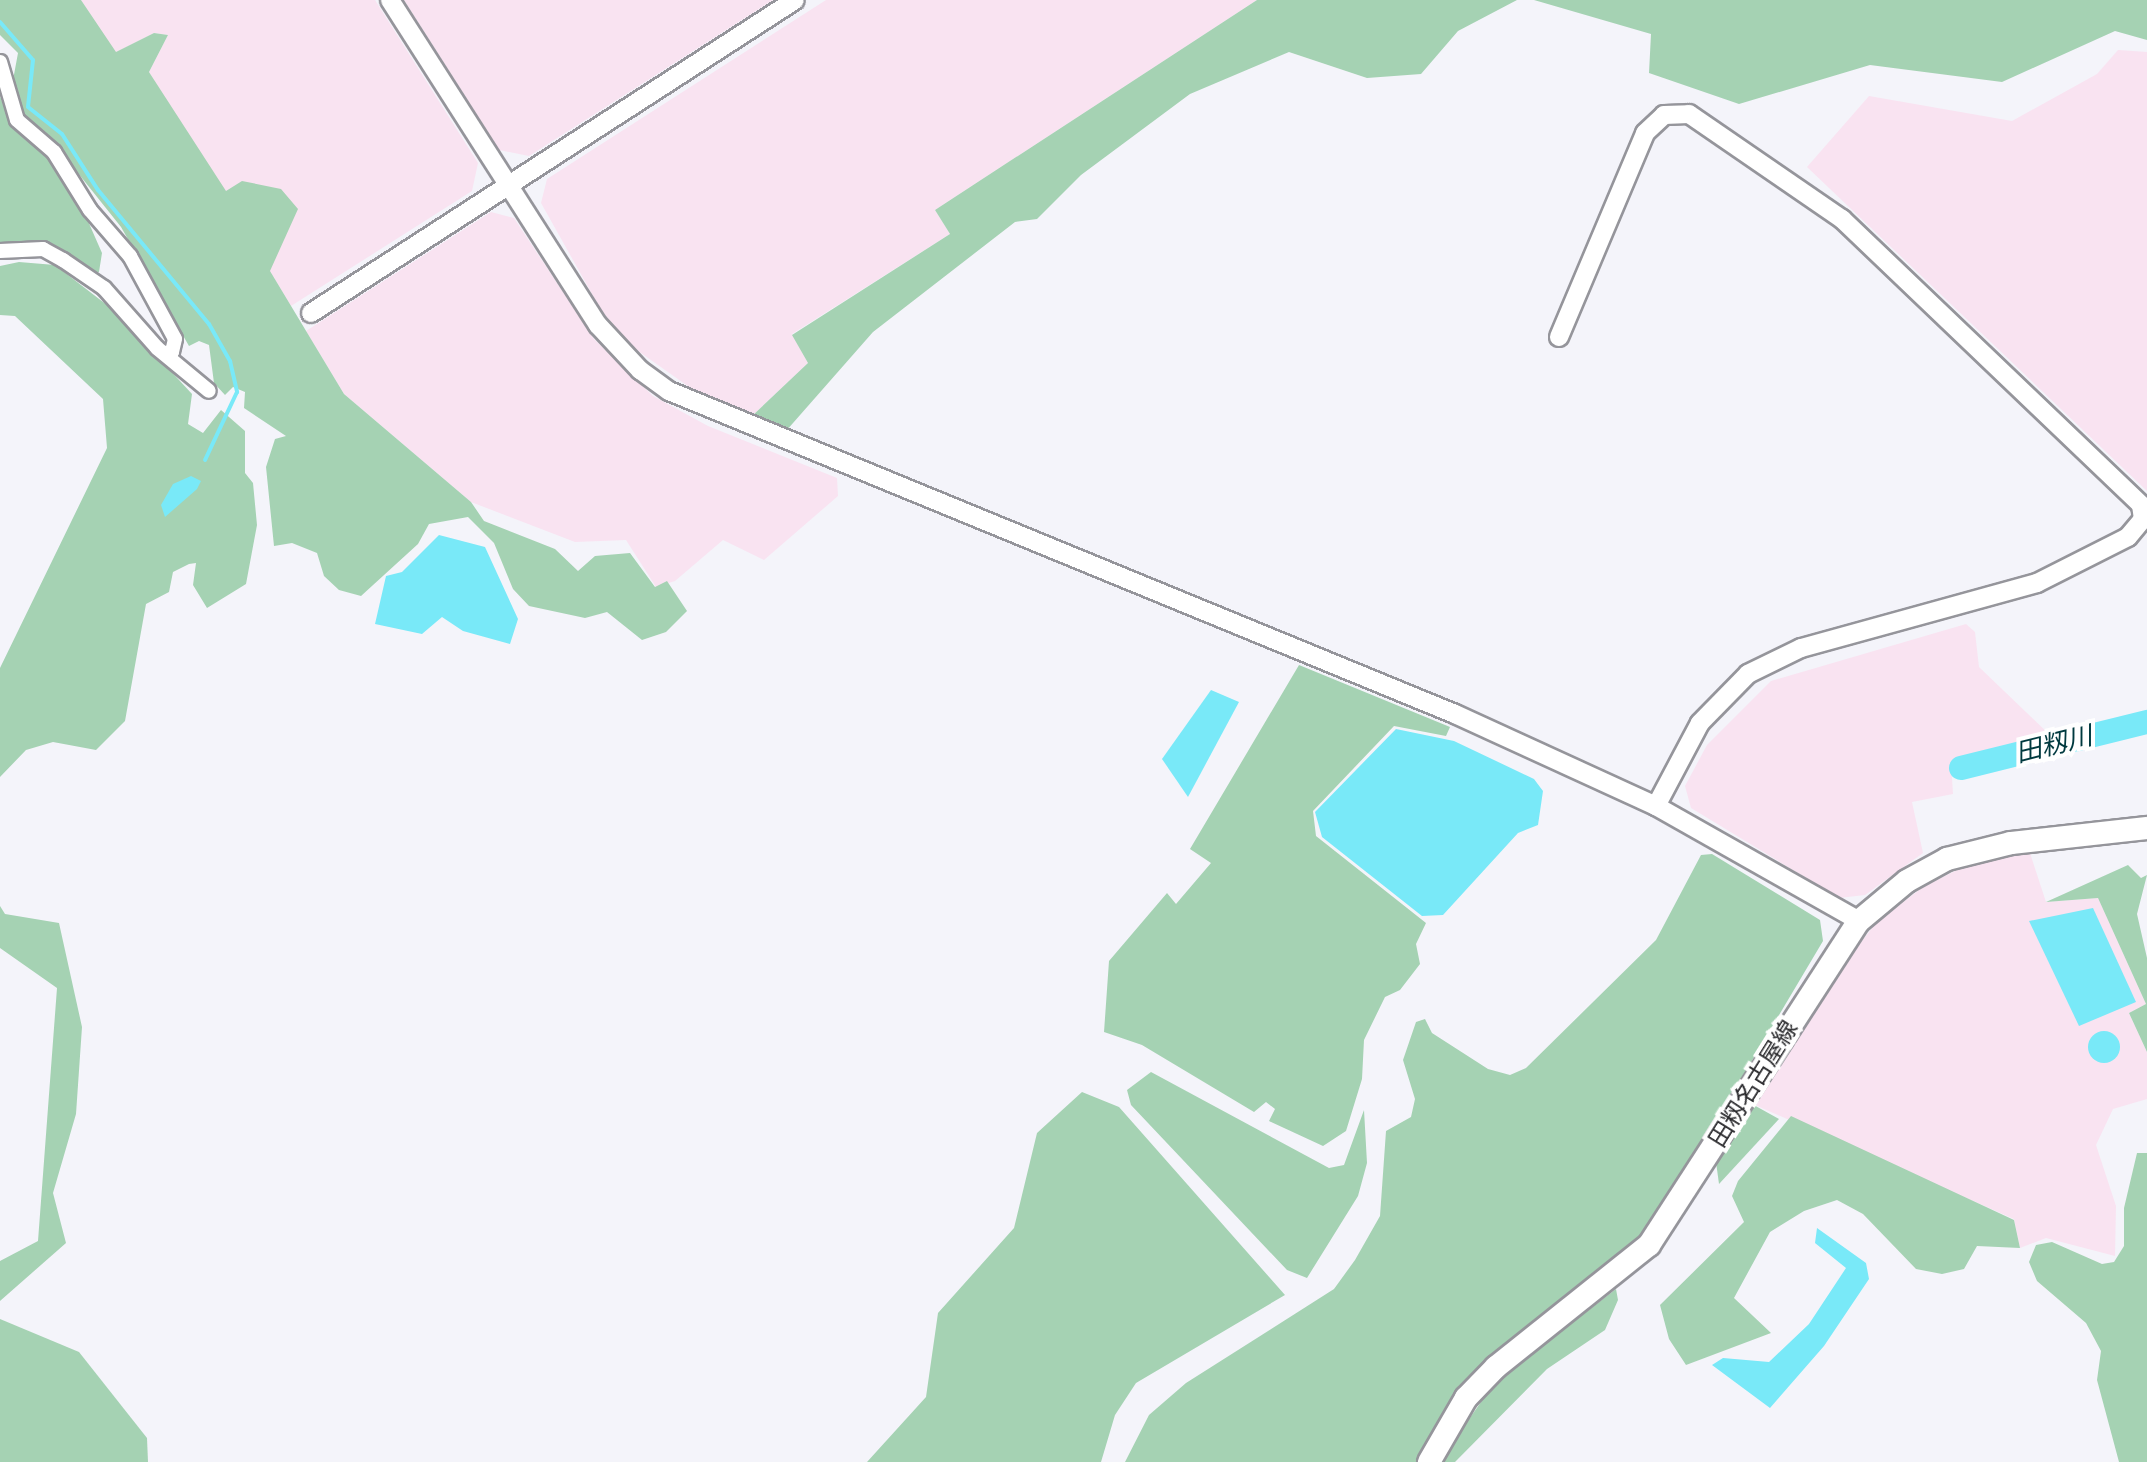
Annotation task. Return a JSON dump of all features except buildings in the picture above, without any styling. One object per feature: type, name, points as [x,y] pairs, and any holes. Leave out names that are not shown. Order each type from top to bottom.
[{"type":"main road","name":"田籾名古屋線","points":[[1429,1462],[1466,1398],[1496,1367],[1620,1271],[1674,1213],[1859,921],[1907,881],[1947,859],[2011,843],[2147,828]]},
{"type":"street","points":[[390,0],[598,325],[640,370],[669,391],[1455,714],[1656,806],[1859,921]]},
{"type":"street","points":[[311,313],[506,184],[795,0]]},
{"type":"street","points":[[0,62],[17,120],[54,152],[90,210],[130,256],[175,339],[166,353]]},
{"type":"street","points":[[1559,337],[1645,133],[1664,115],[1689,114],[1842,219],[2141,505],[2143,519],[2128,537],[2037,583],[1801,648],[1748,674],[1700,723],[1656,806]]},
{"type":"street","points":[[0,251],[43,249],[63,260],[104,288],[166,353],[209,391]]},
{"type":"shaded area","points":[[81,0],[375,0],[478,163],[472,191],[291,306],[149,72],[168,35],[154,33],[115,53]]},
{"type":"shaded area","points":[[404,0],[773,0],[529,156],[499,150]]},
{"type":"shaded area","points":[[826,0],[1257,0],[935,210],[950,234],[792,334],[808,363],[751,417],[709,401],[631,346],[601,310],[541,203],[547,179]]},
{"type":"shaded area","points":[[2118,50],[2147,52],[2147,491],[1807,167],[1869,96],[2012,121],[2097,74]]},
{"type":"shaded area","points":[[491,212],[514,218],[594,339],[653,396],[708,426],[837,478],[838,496],[764,560],[723,540],[675,581],[656,587],[626,540],[575,542],[471,502],[344,394],[306,331]]},
{"type":"shaded area","points":[[1966,624],[1975,632],[1979,667],[2051,736],[1951,762],[1953,794],[1912,802],[1923,853],[1865,895],[1839,898],[1691,808],[1685,786],[1707,745],[1771,681]]},
{"type":"shaded area","points":[[2029,850],[2046,902],[2098,898],[2146,1004],[2129,1013],[2147,1052],[2147,1099],[2113,1109],[2096,1145],[2116,1206],[2115,1256],[2046,1238],[2020,1248],[2014,1219],[1753,1104],[1823,991],[1876,923],[1923,887],[1963,867]]},
{"type":"green space","points":[[0,0],[81,0],[116,52],[154,33],[168,35],[149,72],[226,191],[242,181],[281,189],[298,209],[270,271],[344,394],[471,502],[484,521],[555,549],[578,571],[595,556],[630,553],[655,587],[667,581],[687,611],[666,632],[642,640],[607,612],[585,618],[529,606],[513,589],[494,543],[468,517],[429,524],[418,544],[361,596],[339,590],[324,576],[317,553],[292,543],[274,546],[266,467],[275,439],[286,436],[244,408],[245,392],[233,387],[225,395],[214,383],[209,345],[199,341],[189,346],[121,227],[54,143],[21,115],[13,80],[18,53],[0,35]]},
{"type":"green space","points":[[1257,0],[1517,0],[1458,31],[1421,74],[1367,78],[1289,52],[1190,94],[1081,175],[1037,219],[1015,222],[873,332],[786,431],[751,417],[808,363],[792,335],[950,234],[935,210]]},
{"type":"green space","points":[[1534,0],[2147,0],[2147,40],[2115,31],[2002,82],[1870,65],[1739,104],[1649,73],[1651,34]]},
{"type":"green space","points":[[0,96],[9,122],[50,156],[84,212],[102,253],[99,272],[92,274],[43,242],[0,242]]},
{"type":"green space","points":[[19,262],[55,265],[116,312],[192,394],[188,424],[203,433],[221,410],[245,431],[245,473],[253,483],[257,525],[246,584],[207,608],[193,585],[196,563],[189,564],[173,572],[169,592],[146,604],[125,721],[96,750],[53,742],[26,750],[0,777],[0,668],[107,448],[103,399],[15,316],[0,315],[0,266]]},
{"type":"green space","points":[[1299,665],[1450,727],[1446,736],[1394,726],[1313,811],[1316,836],[1426,923],[1416,944],[1420,964],[1400,990],[1385,997],[1364,1040],[1362,1079],[1346,1131],[1323,1146],[1269,1121],[1275,1109],[1266,1102],[1254,1112],[1142,1045],[1104,1032],[1109,961],[1167,893],[1176,904],[1211,863],[1190,849]]},
{"type":"green space","points":[[1712,854],[1820,920],[1823,941],[1671,1197],[1640,1236],[1492,1356],[1419,1462],[1125,1462],[1149,1415],[1186,1383],[1334,1289],[1355,1260],[1380,1216],[1386,1131],[1411,1117],[1415,1099],[1403,1060],[1416,1022],[1425,1019],[1432,1033],[1488,1069],[1510,1075],[1526,1068],[1656,940],[1701,855]]},
{"type":"green space","points":[[2128,865],[2141,878],[2147,875],[2137,914],[2147,958],[2147,1052],[2129,1013],[2146,1004],[2098,898],[2046,902]]},
{"type":"green space","points":[[0,906],[5,914],[59,923],[82,1027],[76,1114],[53,1193],[66,1243],[0,1301],[0,1261],[38,1241],[57,988],[0,948]]},
{"type":"green space","points":[[1151,1072],[1329,1168],[1344,1165],[1364,1110],[1367,1163],[1358,1196],[1307,1278],[1287,1270],[1131,1105],[1127,1090]]},
{"type":"green space","points":[[1082,1092],[1119,1107],[1285,1295],[1136,1383],[1115,1415],[1101,1462],[867,1462],[926,1397],[938,1313],[1014,1228],[1037,1133]]},
{"type":"green space","points":[[1752,1104],[1779,1119],[1719,1184],[1716,1162]]},
{"type":"green space","points":[[1791,1116],[2014,1220],[2020,1248],[1977,1246],[1964,1269],[1942,1274],[1916,1269],[1863,1214],[1837,1200],[1804,1211],[1770,1232],[1734,1298],[1771,1333],[1686,1365],[1669,1339],[1660,1305],[1744,1222],[1732,1196],[1738,1181]]},
{"type":"green space","points":[[2137,1153],[2147,1153],[2147,1462],[2119,1462],[2097,1380],[2101,1351],[2086,1323],[2037,1281],[2029,1262],[2036,1245],[2052,1242],[2102,1264],[2114,1262],[2124,1246],[2124,1208]]},
{"type":"green space","points":[[1616,1289],[1618,1300],[1605,1330],[1547,1369],[1455,1462],[1439,1462],[1495,1382]]},
{"type":"green space","points":[[0,1319],[79,1352],[147,1438],[148,1462],[0,1462]]},
{"type":"water","points":[[191,476],[201,481],[197,489],[165,517],[161,505],[173,484]]},
{"type":"water","points":[[439,535],[485,547],[518,619],[510,644],[463,631],[442,617],[422,634],[375,624],[386,576],[402,572]]},
{"type":"water","points":[[1211,690],[1239,702],[1188,797],[1162,759]]},
{"type":"water","points":[[1396,729],[1454,741],[1534,779],[1543,791],[1538,825],[1518,833],[1443,915],[1422,916],[1322,837],[1315,812]]},
{"type":"water","points":[[2093,908],[2136,1002],[2079,1026],[2029,921]]},
{"type":"water","points":[[2104,1031],[2115,1036],[2120,1047],[2115,1058],[2104,1063],[2093,1058],[2088,1047],[2093,1036]]},
{"type":"water","points":[[1817,1228],[1866,1263],[1869,1279],[1824,1346],[1770,1408],[1712,1365],[1723,1358],[1769,1362],[1809,1324],[1846,1268],[1815,1243]]},
{"type":"waterway","points":[[0,22],[33,60],[28,107],[62,134],[98,190],[209,324],[230,361],[237,392],[205,460]]},
{"type":"waterway","name":"田籾川","points":[[1961,768],[2147,722]]}]
